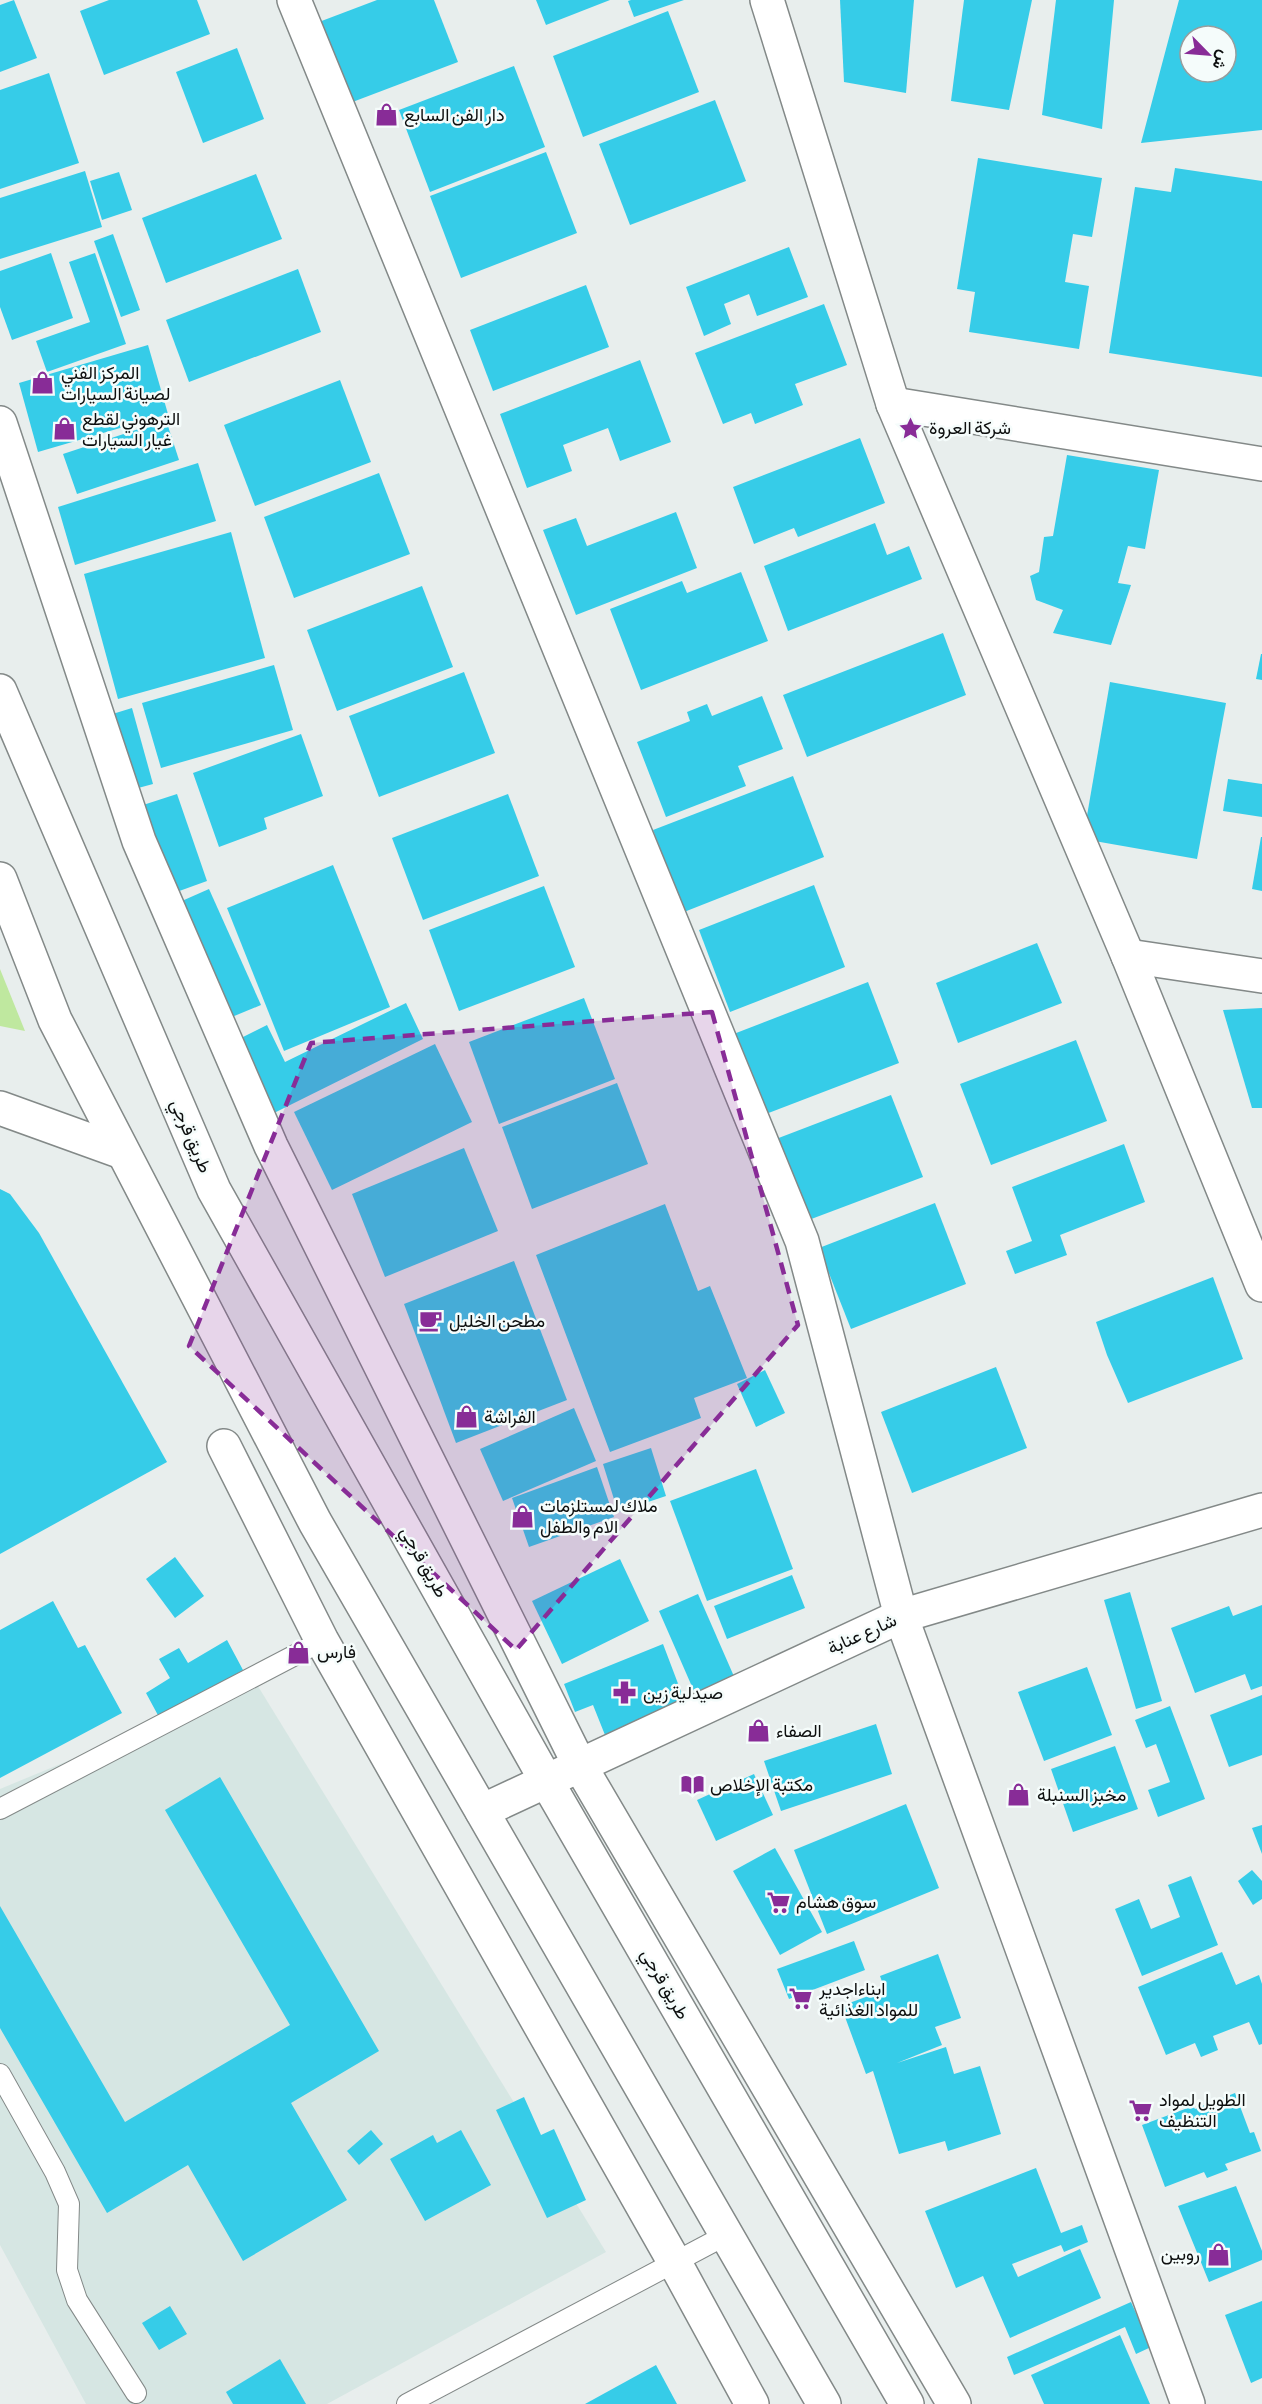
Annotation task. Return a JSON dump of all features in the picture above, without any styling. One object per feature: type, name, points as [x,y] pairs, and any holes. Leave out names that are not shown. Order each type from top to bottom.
[{"type":"main road","points":[[294,0],[802,1241],[901,1616],[1188,2404]]},
{"type":"main road","points":[[766,0],[893,404],[1128,956],[1262,1285]]},
{"type":"main road","points":[[893,404],[1262,464]]},
{"type":"main road","points":[[0,423],[139,841],[271,1146],[579,1764],[954,2404]]},
{"type":"main road","name":"طريق قرجي","points":[[0,690],[214,1190],[548,1782],[907,2404]]},
{"type":"main road","points":[[0,879],[55,1020],[315,1522],[824,2404]]},
{"type":"main road","points":[[1128,956],[1262,976]]},
{"type":"main road","points":[[0,1108],[122,1152]]},
{"type":"main road","points":[[224,1446],[322,1641],[675,2263],[752,2404]]},
{"type":"main road","name":"شارع عنابة","points":[[482,1810],[548,1782],[579,1764],[901,1616],[1262,1510]]},
{"type":"lane","points":[[0,1809],[322,1641]]},
{"type":"lane","points":[[0,2074],[55,2172],[69,2204],[67,2270],[77,2300],[136,2393]]},
{"type":"lane","points":[[407,2404],[728,2235]]},
{"type":"highlighted area","points":[[712,1012],[798,1325],[516,1650],[189,1346],[311,1043]]},
{"type":"shaded area","points":[[256,1683],[606,2252],[327,2404],[86,2404],[0,2245],[0,1789]]},
{"type":"green space","points":[[0,969],[25,1031],[0,1026]]},
{"type":"building","points":[[14,0],[37,58],[0,72],[0,5]]},
{"type":"building","points":[[109,0],[197,0],[210,34],[104,75],[80,11]]},
{"type":"building","points":[[377,0],[434,0],[458,62],[342,106],[311,25]]},
{"type":"building","points":[[536,0],[610,0],[546,25]]},
{"type":"building","points":[[684,0],[634,17],[628,1]]},
{"type":"building","points":[[840,0],[914,0],[906,93],[844,82]]},
{"type":"building","points":[[964,0],[1032,0],[1009,110],[951,101]]},
{"type":"building","points":[[1056,0],[1114,0],[1102,129],[1042,115]]},
{"type":"building","points":[[1179,0],[1262,0],[1262,130],[1141,143]]},
{"type":"building","points":[[668,11],[699,92],[583,137],[553,56]]},
{"type":"building","points":[[237,48],[264,119],[203,143],[176,72]]},
{"type":"building","points":[[514,66],[545,147],[430,192],[399,110]]},
{"type":"building","points":[[49,73],[79,163],[0,189],[0,90]]},
{"type":"building","points":[[715,100],[746,181],[630,225],[599,144]]},
{"type":"building","points":[[546,152],[577,233],[461,278],[430,196]]},
{"type":"building","points":[[978,158],[1102,178],[1092,237],[1073,234],[1065,282],[1089,286],[1079,349],[969,332],[975,292],[957,289]]},
{"type":"building","points":[[1175,168],[1262,181],[1262,377],[1109,353],[1135,187],[1171,192]]},
{"type":"building","points":[[85,171],[102,227],[0,259],[0,198]]},
{"type":"building","points":[[119,172],[132,210],[102,220],[90,181]]},
{"type":"building","points":[[256,174],[282,239],[166,283],[142,218]]},
{"type":"building","points":[[113,234],[140,310],[121,317],[94,241]]},
{"type":"building","points":[[789,247],[808,297],[757,316],[749,294],[724,304],[731,324],[704,336],[686,287]]},
{"type":"building","points":[[51,253],[73,318],[12,340],[0,307],[0,271]]},
{"type":"building","points":[[95,253],[126,344],[47,372],[36,341],[90,322],[69,262]]},
{"type":"building","points":[[298,269],[321,332],[189,382],[166,320]]},
{"type":"building","points":[[586,285],[609,347],[493,391],[470,330]]},
{"type":"building","points":[[824,304],[847,365],[795,384],[803,405],[755,424],[751,413],[723,424],[695,353]]},
{"type":"building","points":[[148,345],[168,414],[38,452],[19,383]]},
{"type":"building","points":[[640,360],[671,442],[620,461],[608,428],[563,445],[572,471],[527,488],[500,414]]},
{"type":"building","points":[[340,380],[371,462],[255,506],[224,425]]},
{"type":"building","points":[[166,420],[179,460],[77,494],[63,454]]},
{"type":"building","points":[[860,438],[885,503],[798,537],[794,528],[754,544],[733,487]]},
{"type":"building","points":[[1067,455],[1159,470],[1145,549],[1128,546],[1118,583],[1131,585],[1111,645],[1053,633],[1063,610],[1036,600],[1030,576],[1039,572],[1044,537],[1053,536]]},
{"type":"building","points":[[198,463],[216,521],[75,565],[58,507]]},
{"type":"building","points":[[379,473],[410,554],[294,598],[264,517]]},
{"type":"building","points":[[676,512],[697,568],[576,615],[543,530],[576,518],[587,546]]},
{"type":"building","points":[[875,523],[887,555],[909,546],[922,579],[788,631],[764,566]]},
{"type":"building","points":[[231,532],[265,658],[118,699],[84,574]]},
{"type":"building","points":[[741,572],[768,641],[641,690],[610,609],[682,581],[687,593]]},
{"type":"building","points":[[422,586],[453,667],[337,711],[307,630]]},
{"type":"building","points":[[943,633],[966,695],[807,757],[783,695]]},
{"type":"building","points":[[1262,654],[1262,680],[1256,679]]},
{"type":"building","points":[[274,665],[293,730],[161,768],[142,703]]},
{"type":"building","points":[[464,672],[495,753],[379,797],[349,716]]},
{"type":"building","points":[[1110,682],[1226,703],[1197,859],[1083,839]]},
{"type":"building","points":[[762,696],[783,749],[738,766],[746,786],[666,817],[637,742],[690,721],[687,712],[707,704],[712,716]]},
{"type":"building","points":[[132,708],[153,784],[127,791],[106,716]]},
{"type":"building","points":[[301,734],[323,796],[264,818],[267,829],[219,847],[193,773]]},
{"type":"building","points":[[793,776],[824,857],[684,912],[653,830]]},
{"type":"building","points":[[1228,779],[1262,784],[1262,817],[1223,811]]},
{"type":"building","points":[[177,794],[207,881],[171,894],[140,806]]},
{"type":"building","points":[[508,794],[539,876],[423,920],[392,838]]},
{"type":"building","points":[[1262,837],[1262,891],[1252,889]]},
{"type":"building","points":[[333,865],[390,1007],[284,1051],[227,908]]},
{"type":"building","points":[[814,885],[845,967],[730,1012],[699,930]]},
{"type":"building","points":[[544,886],[575,967],[459,1011],[429,930]]},
{"type":"building","points":[[209,889],[261,1005],[227,1019],[175,904]]},
{"type":"building","points":[[1037,943],[1062,1003],[958,1043],[936,983]]},
{"type":"building","points":[[868,982],[899,1063],[761,1116],[731,1035]]},
{"type":"building","points":[[584,998],[615,1079],[499,1124],[469,1042]]},
{"type":"building","points":[[406,1003],[423,1039],[274,1113],[239,1039],[267,1025],[285,1062]]},
{"type":"building","points":[[1262,1008],[1262,1108],[1252,1108],[1223,1010]]},
{"type":"building","points":[[1076,1040],[1107,1121],[991,1165],[960,1084]]},
{"type":"building","points":[[435,1044],[472,1122],[332,1190],[294,1112]]},
{"type":"building","points":[[617,1083],[648,1164],[532,1209],[502,1127]]},
{"type":"building","points":[[891,1095],[923,1177],[806,1221],[776,1139]]},
{"type":"building","points":[[1124,1144],[1145,1202],[1060,1235],[1067,1255],[1015,1274],[1006,1251],[1032,1241],[1012,1187]]},
{"type":"building","points":[[464,1148],[498,1231],[385,1277],[352,1194]]},
{"type":"building","points":[[0,1189],[10,1194],[39,1233],[167,1462],[0,1554]]},
{"type":"building","points":[[935,1203],[966,1284],[851,1329],[819,1248]]},
{"type":"building","points":[[665,1204],[698,1291],[710,1286],[747,1378],[694,1398],[701,1418],[610,1452],[536,1255]]},
{"type":"building","points":[[514,1261],[567,1400],[456,1443],[404,1304]]},
{"type":"building","points":[[1213,1277],[1243,1359],[1128,1403],[1107,1355],[1096,1322]]},
{"type":"building","points":[[996,1367],[1027,1448],[912,1493],[881,1412]]},
{"type":"building","points":[[765,1370],[785,1413],[756,1427],[737,1384]]},
{"type":"building","points":[[574,1408],[596,1461],[503,1501],[480,1449]]},
{"type":"building","points":[[651,1448],[666,1496],[618,1512],[603,1464]]},
{"type":"building","points":[[597,1467],[614,1517],[529,1547],[512,1498]]},
{"type":"building","points":[[756,1469],[793,1569],[707,1601],[670,1501]]},
{"type":"building","points":[[175,1557],[204,1596],[175,1618],[146,1579]]},
{"type":"building","points":[[620,1559],[649,1621],[562,1664],[532,1601]]},
{"type":"building","points":[[792,1575],[805,1608],[727,1639],[714,1606]]},
{"type":"building","points":[[1130,1592],[1162,1701],[1136,1709],[1104,1600]]},
{"type":"building","points":[[698,1594],[736,1681],[697,1698],[659,1611]]},
{"type":"building","points":[[53,1601],[78,1648],[85,1645],[122,1713],[0,1778],[0,1630]]},
{"type":"building","points":[[1262,1605],[1262,1686],[1251,1690],[1245,1674],[1195,1693],[1171,1628],[1229,1606],[1233,1616]]},
{"type":"building","points":[[227,1640],[243,1670],[160,1719],[146,1693],[170,1678],[159,1659],[179,1648],[188,1663]]},
{"type":"building","name":"صيدلية زين","points":[[663,1644],[685,1702],[605,1735],[593,1705],[575,1712],[564,1684]]},
{"type":"building","points":[[1087,1667],[1112,1735],[1044,1761],[1018,1692]]},
{"type":"building","points":[[1262,1695],[1262,1755],[1229,1767],[1210,1715]]},
{"type":"building","points":[[1170,1706],[1205,1799],[1158,1817],[1148,1790],[1170,1782],[1156,1744],[1146,1748],[1135,1720]]},
{"type":"building","points":[[876,1724],[892,1774],[781,1811],[764,1761]]},
{"type":"building","points":[[1115,1746],[1138,1809],[1073,1832],[1051,1769]]},
{"type":"building","points":[[754,1774],[773,1815],[716,1841],[697,1800]]},
{"type":"building","points":[[220,1777],[379,2051],[291,2103],[347,2200],[243,2261],[188,2165],[107,2213],[0,2028],[0,1906],[125,2122],[290,2025],[165,1810]]},
{"type":"building","points":[[906,1804],[939,1888],[827,1934],[794,1850]]},
{"type":"building","points":[[1262,1825],[1262,1854],[1252,1828]]},
{"type":"building","name":"سوق هشام","points":[[775,1848],[822,1932],[780,1955],[733,1871]]},
{"type":"building","points":[[1252,1870],[1262,1881],[1262,1899],[1253,1905],[1238,1881]]},
{"type":"building","points":[[1191,1876],[1218,1945],[1142,1976],[1115,1909],[1139,1899],[1151,1929],[1180,1917],[1168,1885]]},
{"type":"building","points":[[854,1941],[865,1970],[789,1999],[777,1969]]},
{"type":"building","points":[[1222,1952],[1236,1985],[1259,1975],[1262,1984],[1262,2044],[1259,2045],[1249,2022],[1213,2036],[1218,2050],[1201,2057],[1195,2043],[1166,2055],[1138,1987]]},
{"type":"building","points":[[938,1954],[961,2018],[935,2027],[942,2045],[897,2063],[946,2047],[954,2074],[980,2066],[1001,2134],[948,2151],[945,2141],[899,2154],[873,2071],[866,2074],[841,2006],[885,1990],[880,1976]]},
{"type":"building","points":[[1235,2093],[1250,2133],[1254,2132],[1261,2151],[1225,2164],[1228,2170],[1207,2178],[1204,2172],[1165,2187],[1142,2125],[1193,2106],[1195,2109]]},
{"type":"building","points":[[524,2097],[541,2135],[554,2129],[586,2200],[547,2218],[496,2110]]},
{"type":"building","points":[[371,2130],[383,2144],[359,2165],[347,2151]]},
{"type":"building","points":[[461,2130],[491,2185],[425,2221],[390,2159],[433,2135],[437,2143]]},
{"type":"building","points":[[1036,2168],[1061,2233],[1082,2225],[1088,2242],[1064,2252],[1061,2245],[1012,2264],[1018,2277],[1080,2249],[1101,2298],[1010,2338],[983,2276],[956,2288],[925,2211]]},
{"type":"building","points":[[1236,2186],[1262,2251],[1262,2260],[1209,2282],[1178,2206]]},
{"type":"building","points":[[1262,2301],[1262,2378],[1251,2383],[1225,2315]]},
{"type":"building","points":[[1131,2302],[1151,2347],[1136,2354],[1125,2327],[1014,2375],[1007,2357]]},
{"type":"building","points":[[170,2306],[187,2334],[159,2350],[142,2323]]},
{"type":"building","points":[[1120,2335],[1150,2404],[1044,2404],[1031,2375]]},
{"type":"building","points":[[280,2359],[306,2404],[233,2404],[226,2392]]},
{"type":"building","points":[[656,2365],[677,2404],[585,2404]]},
{"type":"place","name":"دار الفن السابع","points":[[386,115]]},
{"type":"place","name":"المركز الفني لصيانة السيارات","points":[[43,383]]},
{"type":"place","name":"شركة العروة","points":[[911,428]]},
{"type":"place","name":"الترهوني لقطع غيار السيارات","points":[[64,429]]},
{"type":"place","name":"مطحن الخليل","points":[[431,1321]]},
{"type":"place","name":"الفراشة","points":[[466,1417]]},
{"type":"place","name":"ملاك لمستلزمات الام والطفل","points":[[522,1516]]},
{"type":"place","name":"فارس","points":[[299,1652]]},
{"type":"place","name":"صيدلية زين","points":[[625,1693]]},
{"type":"place","name":"الصفاء","points":[[758,1731]]},
{"type":"place","name":"مكتبة الإخلاص","points":[[692,1785]]},
{"type":"place","name":"مخبز السنبلة","points":[[1019,1795]]},
{"type":"place","name":"سوق هشام","points":[[778,1902]]},
{"type":"place","name":"ابناءاجدير للمواد الغذائية","points":[[801,1999]]},
{"type":"place","name":"الطويل لمواد التنظيف","points":[[1141,2110]]},
{"type":"place","name":"روبين","points":[[1218,2254]]}]
